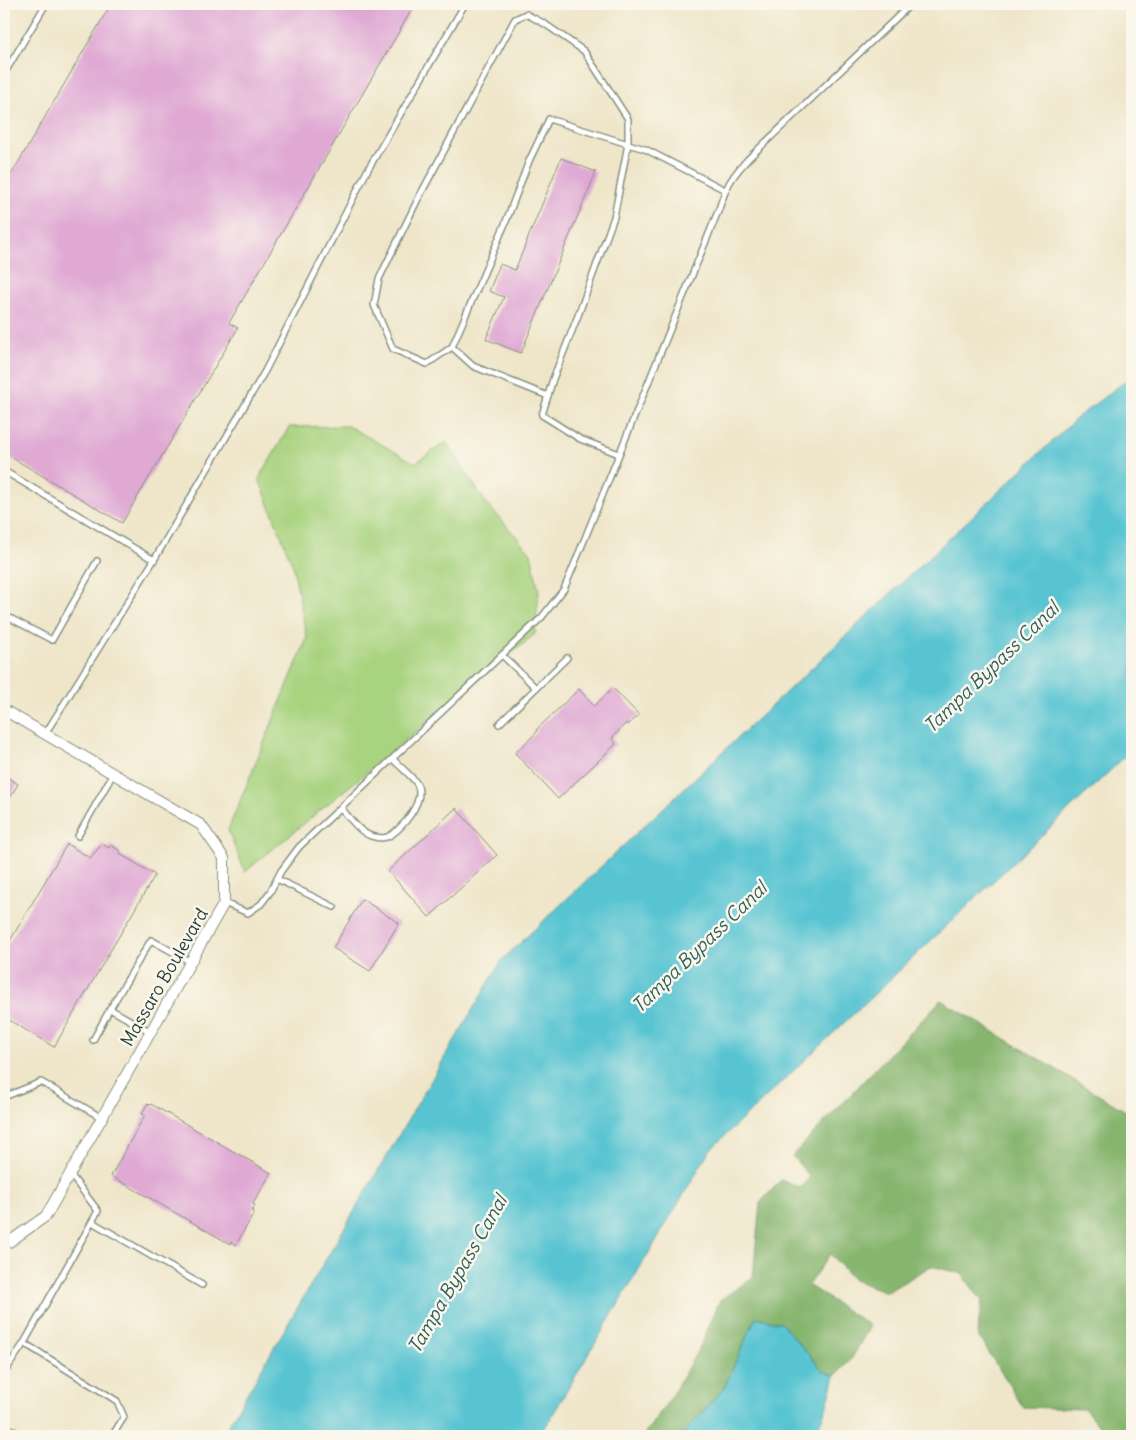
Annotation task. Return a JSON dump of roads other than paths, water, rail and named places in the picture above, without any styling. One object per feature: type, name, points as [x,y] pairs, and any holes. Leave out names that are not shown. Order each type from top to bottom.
[{"type":"street","name":"Massaro Boulevard","points":[[4,710],[201,825],[224,858],[224,904],[102,1118],[46,1216],[9,1242],[4,1243]]},
{"type":"lane","points":[[4,74],[46,4]]},
{"type":"lane","points":[[44,734],[154,560],[265,371],[367,172],[465,4]]},
{"type":"lane","points":[[224,904],[248,913],[261,904],[281,871],[299,848],[542,617],[564,589],[719,209],[725,190],[749,158],[911,4]]},
{"type":"lane","points":[[619,454],[580,440],[542,415],[553,379],[614,216],[628,144],[628,119],[584,51],[545,24],[526,14],[515,19],[418,199],[379,280],[374,305],[393,349],[427,364],[452,347],[505,224],[529,161],[549,119],[628,144],[645,149],[725,190]]},
{"type":"lane","points":[[452,347],[473,366],[548,396]]},
{"type":"lane","points":[[4,471],[154,560]]},
{"type":"lane","points":[[4,615],[52,640],[97,561]]},
{"type":"lane","points":[[502,655],[536,688]]},
{"type":"lane","points":[[499,724],[567,658]]},
{"type":"lane","points":[[340,808],[362,830],[374,837],[386,838],[395,832],[414,810],[419,792],[417,784],[393,759]]},
{"type":"lane","points":[[78,836],[113,774]]},
{"type":"lane","points":[[277,878],[334,907]]},
{"type":"lane","points":[[93,1040],[151,940],[191,962]]},
{"type":"lane","points":[[110,1009],[151,1032]]},
{"type":"lane","points":[[4,1097],[41,1082],[102,1118]]},
{"type":"lane","points":[[4,1373],[24,1343],[98,1211],[70,1174]]},
{"type":"lane","points":[[92,1222],[202,1285]]},
{"type":"lane","points":[[24,1343],[118,1401],[124,1417],[112,1436]]},
{"type":"lane","points":[[4,1425],[22,1436]]},
{"type":"water","name":"Tampa Bypass Canal","points":[[1132,376],[1132,750],[710,1150],[540,1436],[222,1436],[502,960],[1079,416]]},
{"type":"water","points":[[756,1317],[781,1323],[823,1371],[835,1376],[826,1409],[814,1436],[677,1436],[685,1432],[724,1388]]}]
